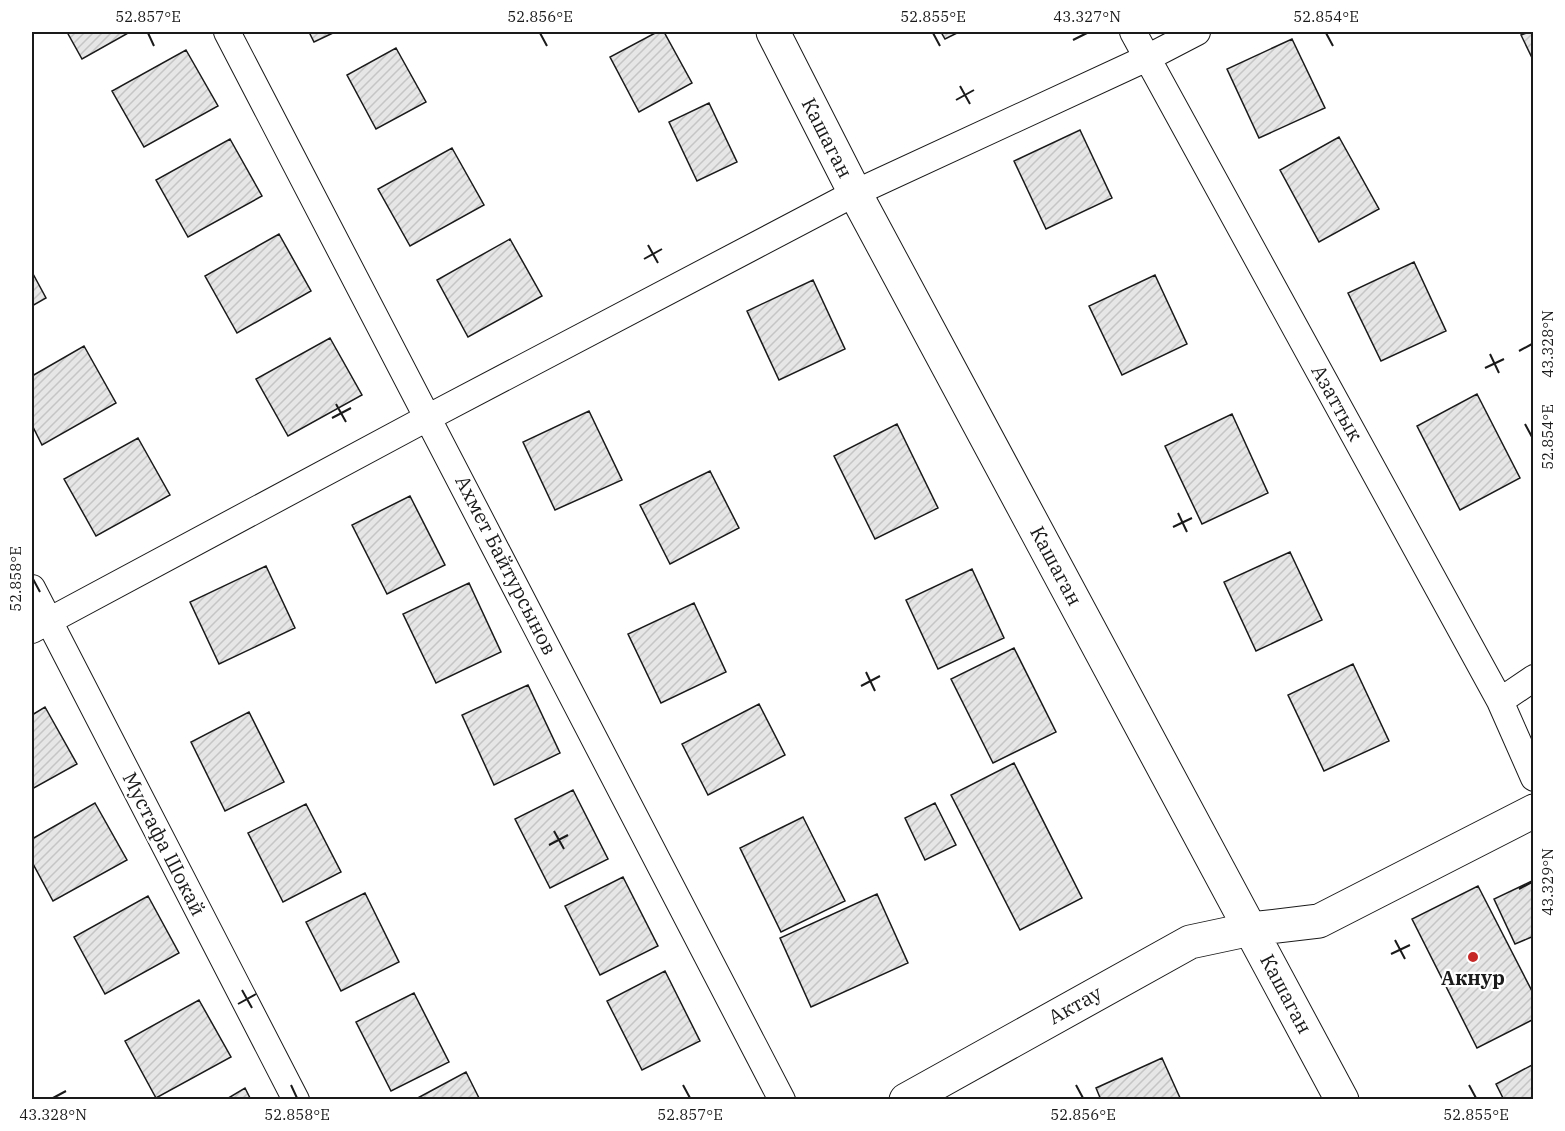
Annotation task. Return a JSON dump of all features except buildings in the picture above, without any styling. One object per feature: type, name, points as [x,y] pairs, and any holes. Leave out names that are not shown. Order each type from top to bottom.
[{"type":"street","name":"Ахмет Байтурсынов","points":[[227,32],[782,1100]]},
{"type":"street","name":"Кашаган","points":[[773,32],[855,193],[1342,1100]]},
{"type":"street","name":"Азаттык","points":[[1133,32],[1500,701],[1533,778]]},
{"type":"street","points":[[40,625],[855,193],[1147,58],[1197,32]]},
{"type":"street","name":"Мустафа Шокай","points":[[32,588],[40,625],[296,1100]]},
{"type":"street","points":[[1500,701],[1533,678]]},
{"type":"street","name":"Актау","points":[[906,1100],[1190,942],[1251,929],[1319,921],[1533,811]]},
{"type":"place","name":"Акнур","points":[[1473,957]]}]
